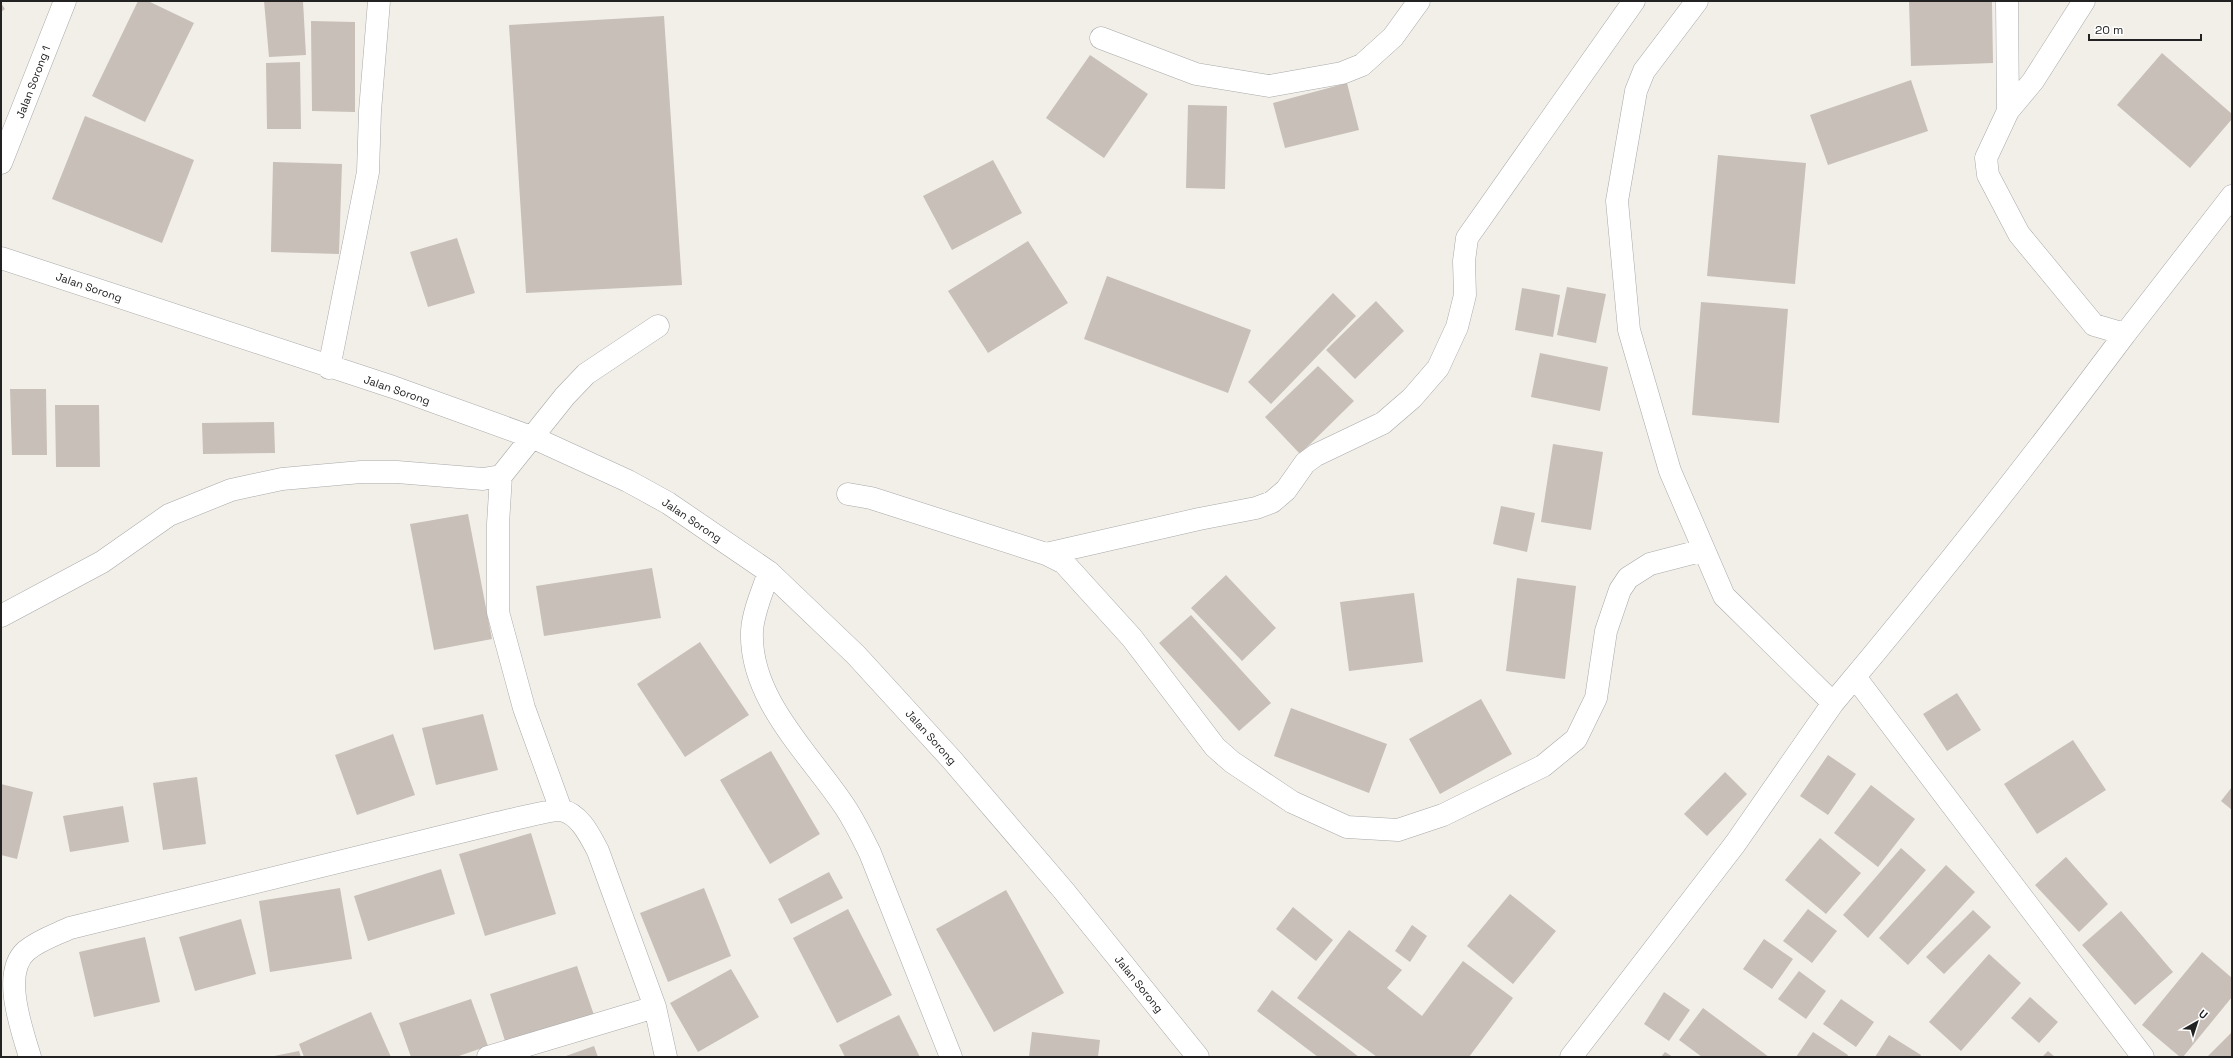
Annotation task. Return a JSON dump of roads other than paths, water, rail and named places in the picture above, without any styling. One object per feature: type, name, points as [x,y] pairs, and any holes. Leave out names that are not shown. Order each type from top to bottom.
[{"type":"street","name":"Jalan Sorong 1","points":[[1,163],[64,1]]},
{"type":"street","points":[[329,368],[368,172],[370,111],[379,1]]},
{"type":"street","points":[[1101,38],[1196,74],[1269,86],[1342,73],[1362,65],[1393,37],[1419,1]]},
{"type":"street","points":[[1046,554],[1199,519],[1256,508],[1272,502],[1286,490],[1305,463],[1316,455],[1382,423],[1412,398],[1438,368],[1457,327],[1465,295],[1464,261],[1467,238],[1634,1]]},
{"type":"street","points":[[1697,1],[1680,10],[1644,71],[1636,91],[1617,201],[1629,330],[1670,471],[1724,596],[1833,703]]},
{"type":"street","points":[[2007,1],[2008,112]]},
{"type":"street","points":[[2084,1],[2033,81],[2008,112],[1986,158],[1988,175],[2019,234],[2094,326],[2125,334]]},
{"type":"street","points":[[1571,1057],[1735,844],[1833,703],[2033,457],[2125,334],[2232,196]]},
{"type":"street","name":"Jalan Sorong","points":[[6,263],[329,368],[393,387],[534,438],[628,481],[668,503],[769,572],[856,655],[952,760],[1064,891],[1198,1057]]},
{"type":"street","points":[[561,810],[524,708],[498,612],[498,524],[501,476],[534,438],[565,396],[586,374],[658,326]]},
{"type":"street","points":[[1,616],[102,562],[169,515],[231,490],[282,479],[361,472],[397,472],[483,478],[501,476]]},
{"type":"street","points":[[848,494],[871,498],[1046,554],[1064,563],[1132,638],[1215,746],[1232,762],[1292,802],[1347,827],[1398,830],[1443,815],[1543,766],[1576,739],[1596,698],[1606,632],[1620,590],[1628,578],[1650,564],[1704,550]]},
{"type":"street","points":[[769,572],[752,630],[758,676],[766,696],[817,771],[845,807],[859,831],[870,853],[951,1057]]},
{"type":"street","points":[[1855,677],[2143,1057]]},
{"type":"street","points":[[30,1057],[16,1008],[8,969],[25,952],[42,941],[70,928],[497,823],[561,810],[573,816],[585,828],[598,851],[654,1007],[666,1057]]},
{"type":"street","points":[[488,1057],[654,1007]]}]
